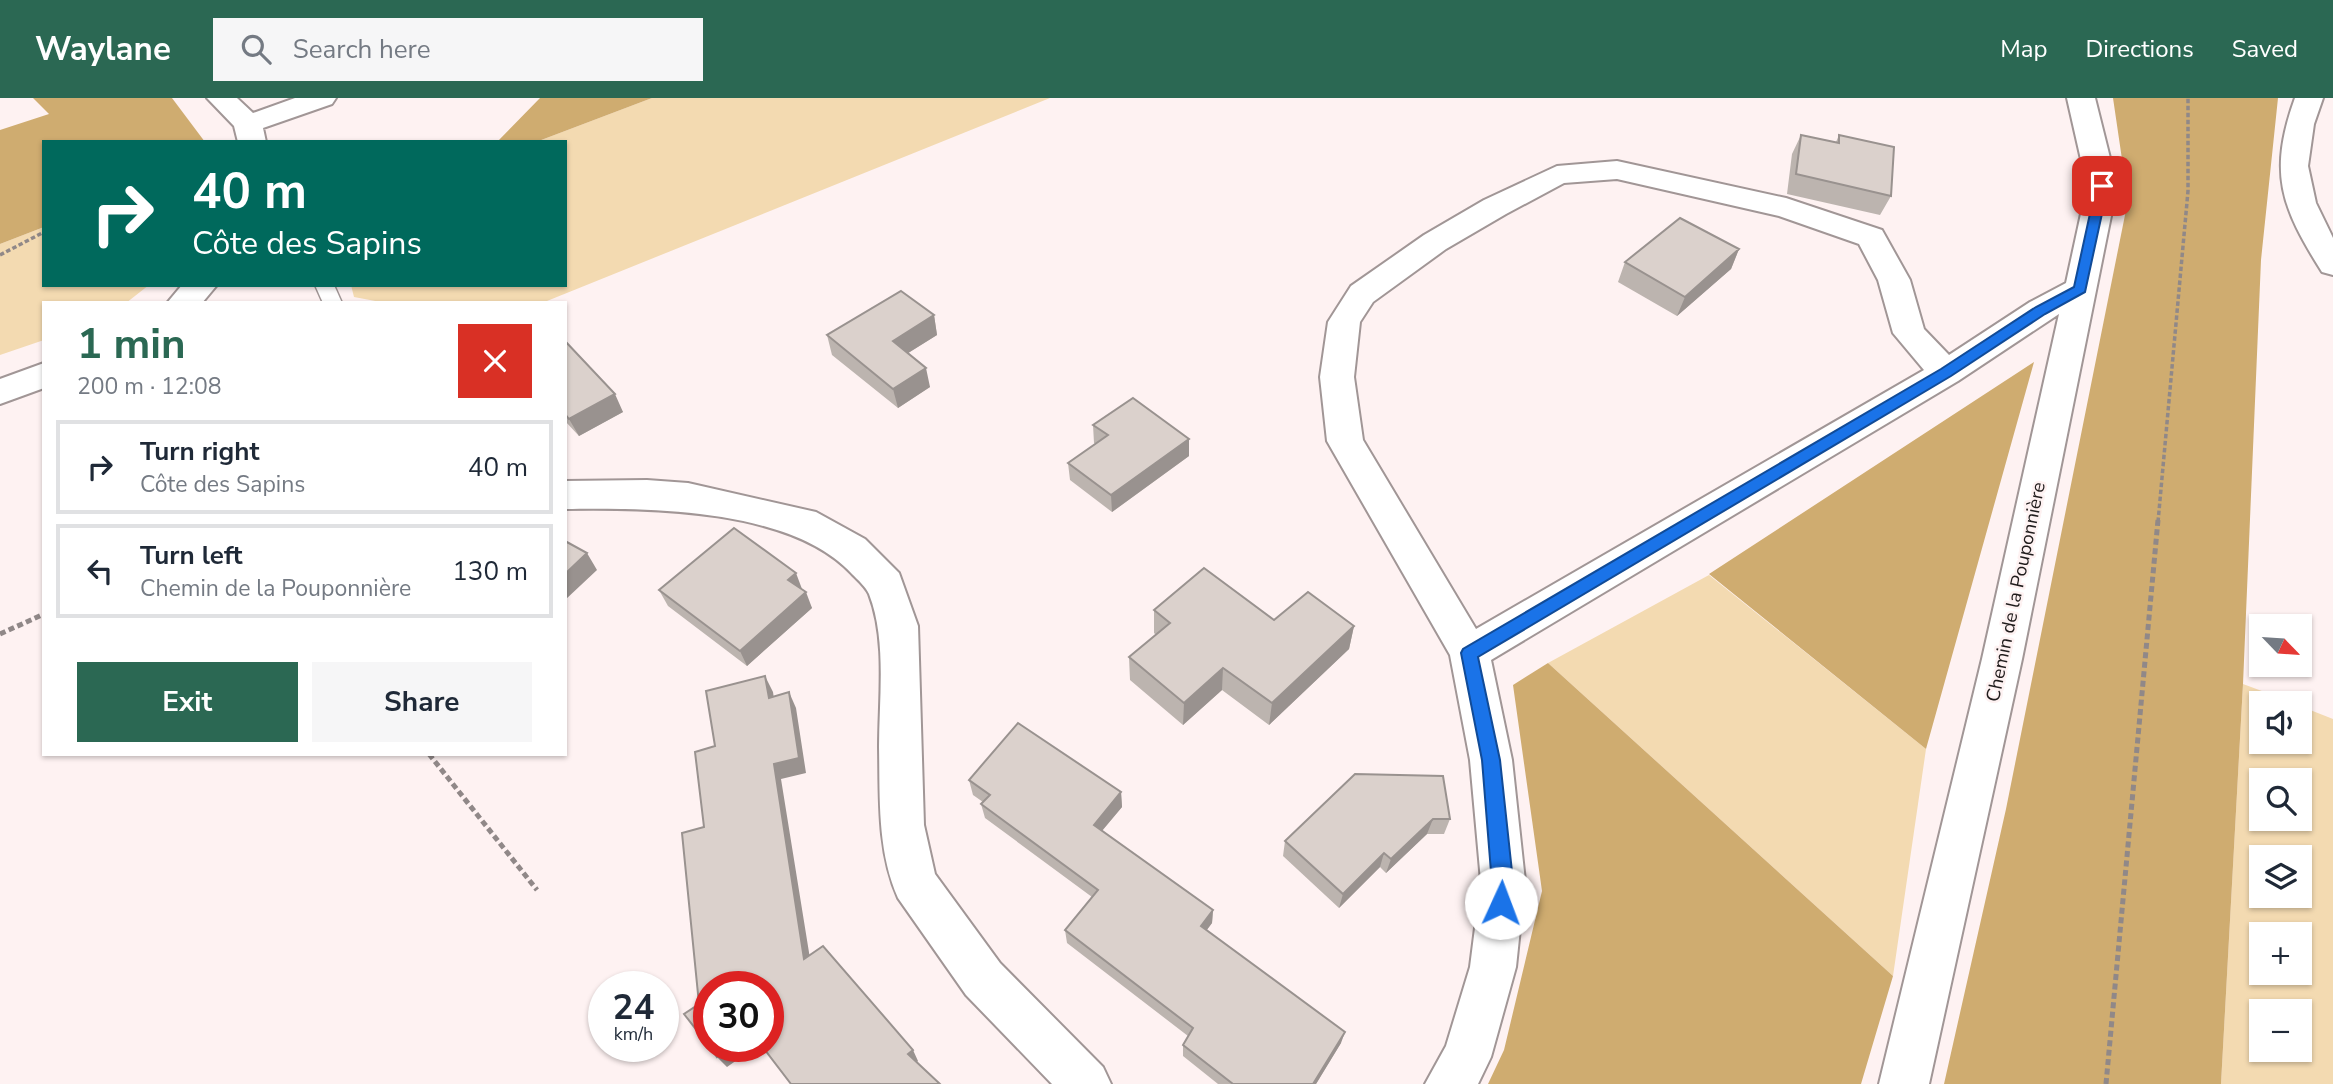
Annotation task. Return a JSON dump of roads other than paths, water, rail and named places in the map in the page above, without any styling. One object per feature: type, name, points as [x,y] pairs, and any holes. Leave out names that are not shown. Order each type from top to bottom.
[{"type":"street","points":[[221,98],[250,133],[322,98]]},
{"type":"street","name":"Chemin de la Pouponnière","points":[[1904,1084],[2002,659],[2102,186],[2081,98]]},
{"type":"street","points":[[2309,98],[2301,119],[2292,165],[2305,217],[2333,265]]},
{"type":"street","points":[[1450,1084],[1467,1056],[1493,967],[1503,881],[1491,760],[1469,653],[1345,441],[1337,377],[1343,322],[1362,294],[1435,242],[1557,175],[1617,170],[1786,208],[1871,237],[1894,280],[1909,333],[1946,373]]},
{"type":"street","points":[[185,301],[199,287]]},
{"type":"street","points":[[1469,653],[1946,373],[2041,310],[2080,289]]},
{"type":"street","points":[[0,392],[42,376]]},
{"type":"street","points":[[567,495],[647,494],[688,497],[803,522],[852,549],[885,584],[898,626],[902,825],[914,883],[983,979],[1086,1084]]}]
